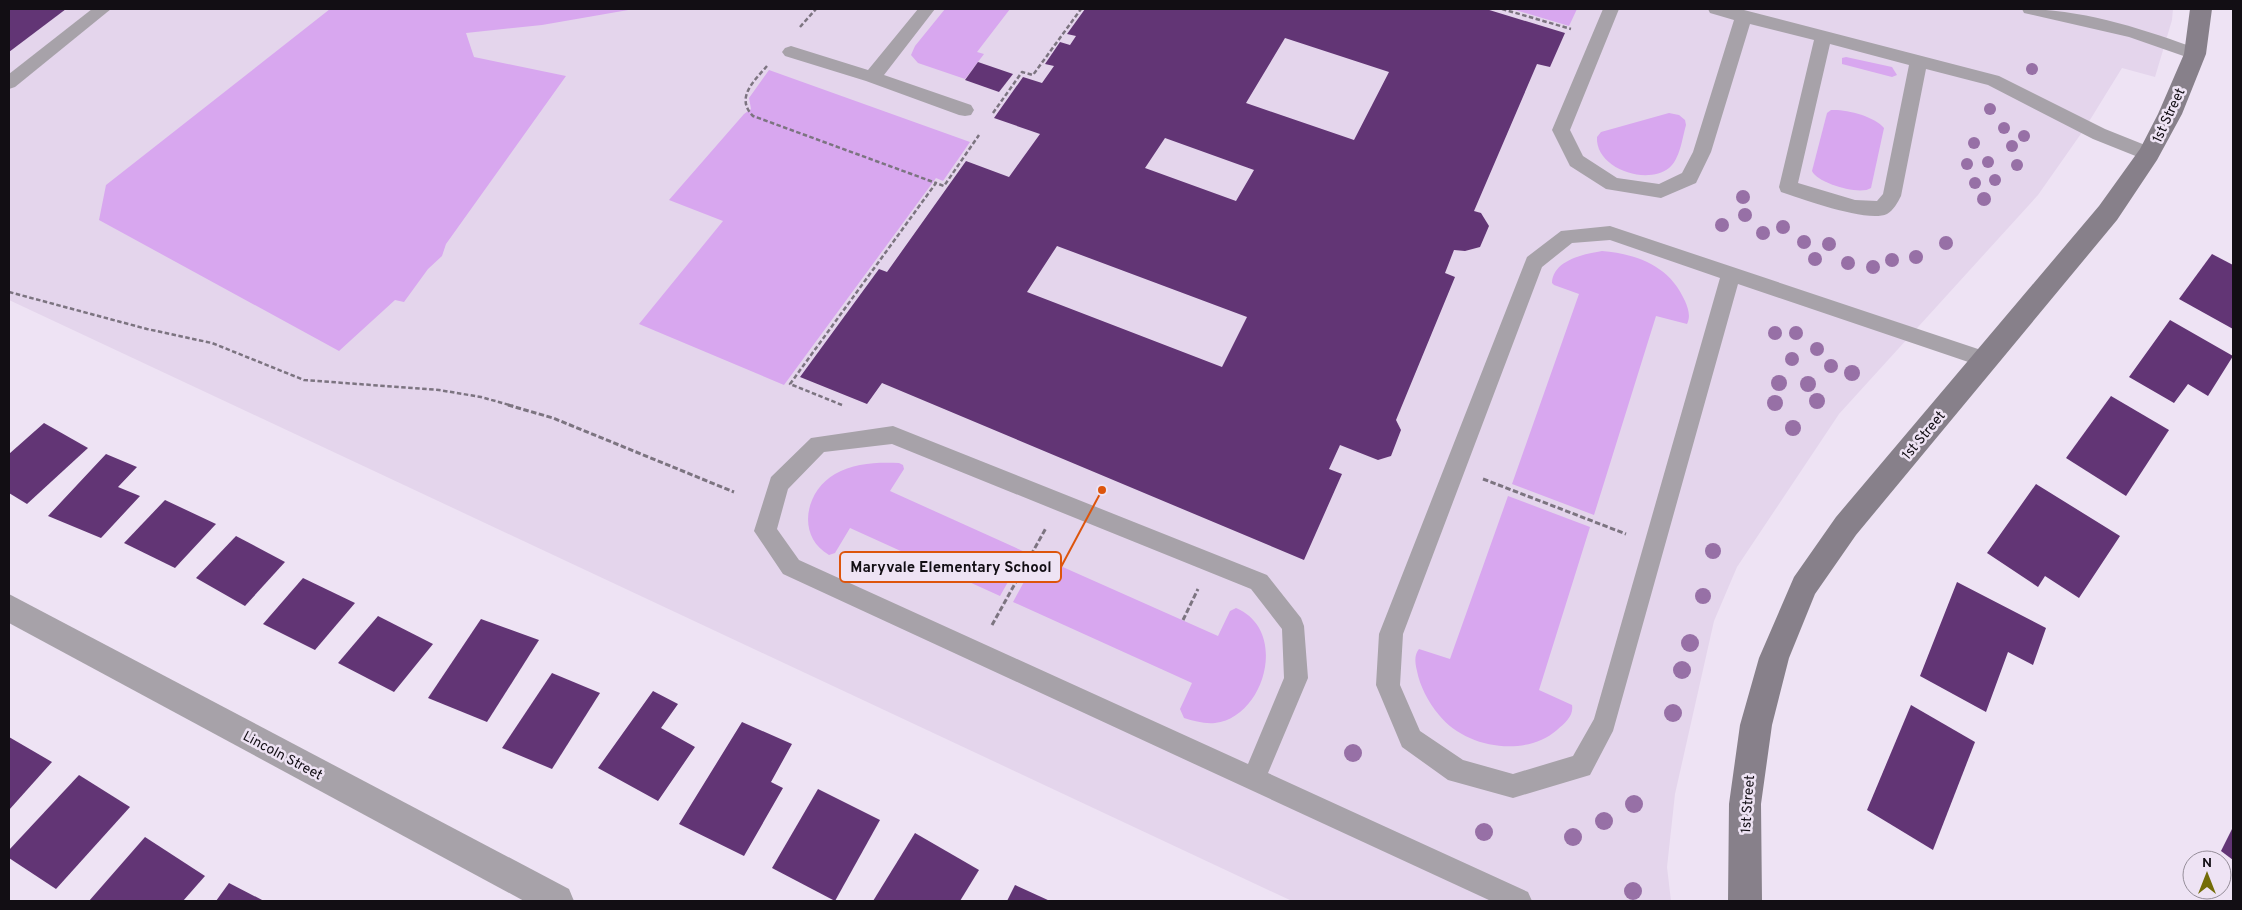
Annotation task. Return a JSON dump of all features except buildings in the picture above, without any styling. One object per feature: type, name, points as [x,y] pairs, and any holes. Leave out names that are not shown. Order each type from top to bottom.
[{"type":"street","name":"1st Street","points":[[1745,901],[1745,804],[1756,725],[1774,658],[1804,586],[1846,526],[2108,213],[2149,154],[2170,114],[2195,54],[2202,9]]},
{"type":"street","name":"Lincoln Street","points":[[9,608],[557,901]]},
{"type":"lane","points":[[9,83],[103,9]]},
{"type":"lane","points":[[872,78],[927,9]]},
{"type":"lane","points":[[1611,9],[1561,130],[1576,161],[1613,184],[1662,191],[1689,178],[1702,152],[1744,16]]},
{"type":"lane","points":[[1716,9],[1993,80],[2099,134],[2149,154]]},
{"type":"lane","points":[[2030,9],[2132,32],[2195,54]]},
{"type":"lane","points":[[1823,36],[1788,187],[1856,207],[1882,208],[1892,196],[1919,60]]},
{"type":"lane","points":[[791,52],[966,110]]},
{"type":"lane","points":[[1731,273],[1605,723],[1581,766],[1513,786],[1458,771],[1411,738],[1388,685],[1391,634],[1534,262],[1568,236],[1610,233],[1731,273],[1986,360]]},
{"type":"lane","points":[[1254,778],[1296,678],[1293,626],[1259,582],[893,435],[818,444],[779,484],[765,531],[791,567],[1520,901]]},
{"type":"path","points":[[798,30],[816,9]]},
{"type":"path","points":[[989,119],[1022,72],[1033,76],[1060,34],[1081,9]]},
{"type":"path","points":[[1502,9],[1574,30]]},
{"type":"path","points":[[773,59],[748,88],[743,97],[743,105],[753,116],[944,186],[984,127]]},
{"type":"path","points":[[842,406],[790,384],[936,183]]},
{"type":"path","points":[[9,292],[147,329],[212,343],[304,380],[439,390],[481,397],[553,418],[734,492]]},
{"type":"path","points":[[1510,490],[1592,520]]},
{"type":"path","points":[[1007,599],[1032,554]]},
{"type":"shaded area","points":[[9,9],[2173,9],[2172,20],[2155,77],[2122,68],[2085,128],[2038,195],[1839,414],[1737,567],[1714,621],[1675,794],[1667,867],[1671,901],[1292,901],[9,300]]},
{"type":"shaded area","points":[[330,9],[634,9],[542,25],[466,33],[474,57],[566,76],[446,244],[442,256],[428,269],[404,302],[395,300],[339,351],[99,220],[106,185]]},
{"type":"shaded area","points":[[945,9],[1010,9],[977,52],[984,54],[965,79],[918,63],[911,55],[915,46]]},
{"type":"shaded area","points":[[1512,9],[1577,9],[1569,26]]},
{"type":"shaded area","points":[[1846,57],[1892,67],[1897,75],[1892,77],[1842,64],[1842,58]]},
{"type":"shaded area","points":[[769,70],[970,142],[943,181],[936,178],[784,385],[639,324],[723,221],[669,200],[744,114],[751,109],[749,98]]},
{"type":"shaded area","points":[[1831,110],[1859,114],[1874,120],[1884,128],[1871,188],[1858,190],[1839,187],[1822,180],[1812,171],[1827,113]]},
{"type":"shaded area","points":[[1669,113],[1679,115],[1685,120],[1686,125],[1676,159],[1669,168],[1659,173],[1648,175],[1636,174],[1624,171],[1604,157],[1599,148],[1597,137],[1601,132]]},
{"type":"shaded area","points":[[1602,251],[1640,259],[1661,271],[1679,289],[1689,315],[1687,324],[1656,316],[1594,515],[1512,484],[1579,294],[1554,285],[1552,283],[1554,275],[1564,264],[1579,256]]},
{"type":"shaded area","points":[[899,463],[903,465],[904,469],[890,491],[1025,552],[1000,596],[850,528],[835,553],[829,555],[819,547],[812,537],[808,526],[808,514],[811,502],[825,482],[842,470],[858,465]]},
{"type":"shaded area","points":[[1508,496],[1590,527],[1539,690],[1572,705],[1572,713],[1563,725],[1544,739],[1529,744],[1512,746],[1479,742],[1450,726],[1431,705],[1425,694],[1418,677],[1415,659],[1419,649],[1450,659]]},
{"type":"shaded area","points":[[1038,556],[1218,636],[1230,611],[1236,608],[1252,619],[1262,634],[1266,652],[1264,672],[1258,690],[1247,706],[1232,717],[1215,723],[1199,722],[1184,718],[1180,709],[1192,683],[1013,602]]},
{"type":"place","name":"Maryvale Elementary School","points":[[1102,490]]}]
